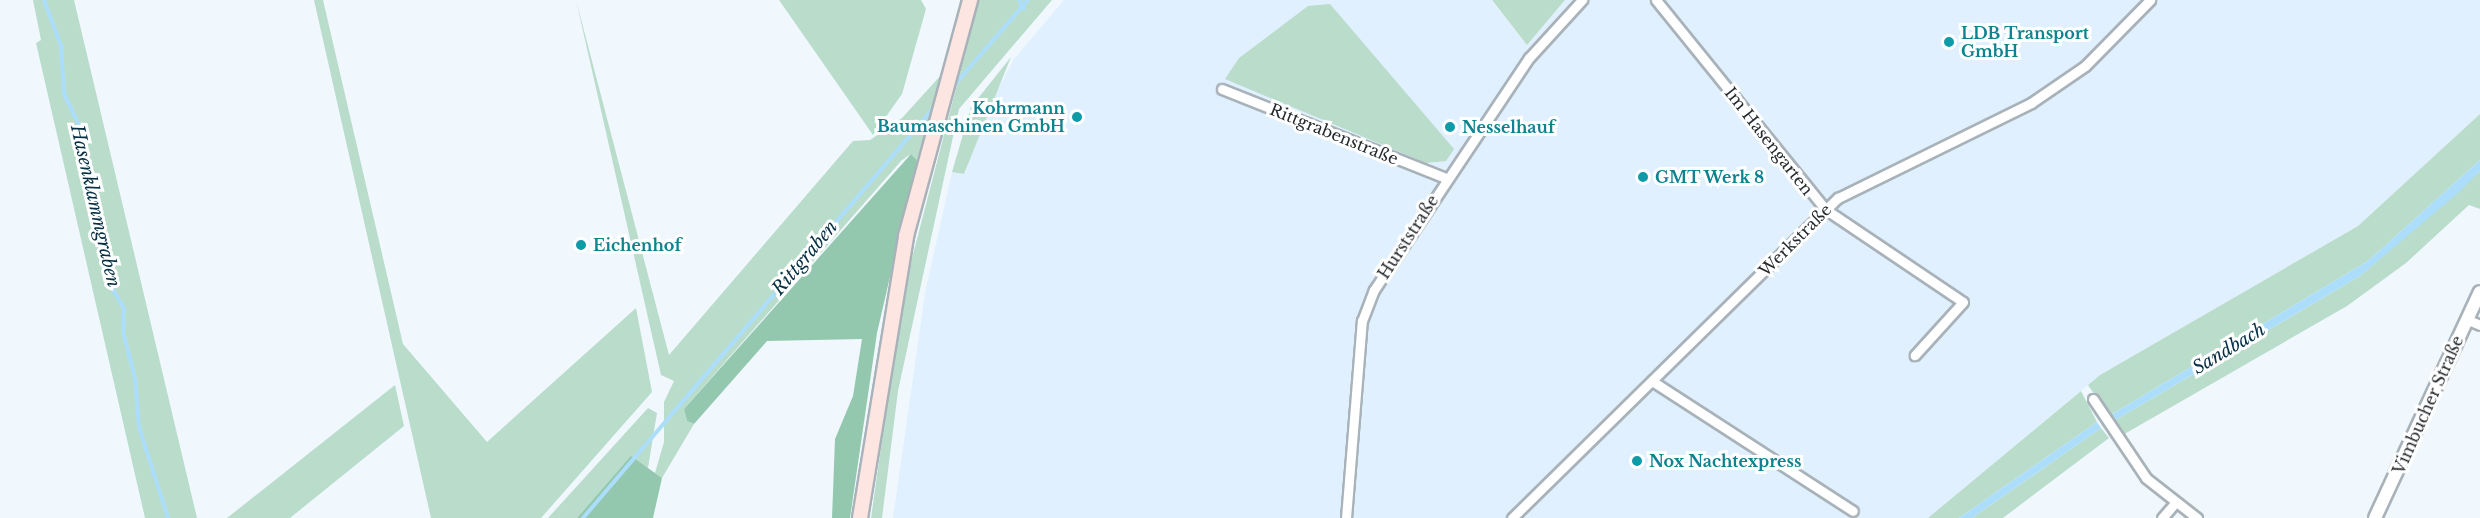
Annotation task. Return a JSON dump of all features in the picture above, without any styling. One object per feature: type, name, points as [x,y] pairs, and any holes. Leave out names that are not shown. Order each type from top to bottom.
[{"type":"main road","points":[[860,518],[878,381],[929,143],[970,0]]},
{"type":"street","name":"Hurststraße","points":[[1347,518],[1362,321],[1374,290],[1446,178],[1528,58],[1582,0]]},
{"type":"street","name":"Im Hasengarten","points":[[1656,0],[1825,209],[1963,302],[1915,355]]},
{"type":"street","name":"Werkstraße","points":[[1512,518],[1825,209],[2031,103],[2085,66],[2150,0]]},
{"type":"street","name":"Rittgrabenstraße","points":[[1222,89],[1446,178]]},
{"type":"street","name":"Vimbucher Straße","points":[[2375,518],[2480,292]]},
{"type":"street","points":[[2466,319],[2480,325]]},
{"type":"street","points":[[1652,381],[1853,511]]},
{"type":"street","points":[[2092,399],[2112,432],[2146,478],[2174,504],[2197,518]]},
{"type":"street","points":[[2162,518],[2174,504]]},
{"type":"shaded area","points":[[1064,0],[1491,0],[1527,45],[1565,0],[2480,0],[2480,114],[2358,226],[2100,375],[1928,518],[893,518],[925,293],[952,172],[965,174],[981,121],[1014,59]]},
{"type":"green space","points":[[33,0],[74,0],[197,518],[145,518],[36,43],[41,40]]},
{"type":"green space","points":[[314,0],[323,0],[403,344],[487,442],[636,308],[652,392],[541,518],[431,518]]},
{"type":"green space","points":[[576,0],[669,355],[853,141],[870,140],[902,118],[941,75],[917,160],[911,154],[902,160],[684,409],[687,421],[694,424],[662,478],[655,473],[664,442],[664,402],[674,381],[661,375]]},
{"type":"green space","points":[[779,0],[921,0],[926,9],[902,94],[873,135]]},
{"type":"green space","points":[[979,0],[1052,0],[959,109],[898,391],[882,518],[871,518],[903,293]]},
{"type":"green space","points":[[1492,0],[1565,0],[1527,45]]},
{"type":"green space","points":[[1330,4],[1454,149],[1446,161],[1426,163],[1225,79],[1239,58],[1308,6]]},
{"type":"green space","points":[[1011,57],[964,174],[952,172],[971,107]]},
{"type":"green space","points":[[2480,114],[2480,160],[2368,261],[2109,416],[2088,385],[2100,375],[2358,226]]},
{"type":"green space","points":[[911,154],[917,160],[877,333],[850,518],[832,518],[835,439],[853,396],[862,339],[767,341],[694,424],[687,421],[684,409]]},
{"type":"green space","points":[[2480,171],[2480,209],[2469,205],[2406,263],[2347,306],[2121,436],[2112,422],[2360,276]]},
{"type":"green space","points":[[395,385],[404,426],[290,518],[227,518]]},
{"type":"green space","points":[[2081,391],[2097,422],[1959,518],[1928,518]]},
{"type":"green space","points":[[648,408],[657,413],[648,468],[631,457],[577,518],[548,518]]},
{"type":"green space","points":[[2101,428],[2109,438],[2003,518],[1972,518]]},
{"type":"green space","points":[[631,456],[662,478],[653,518],[577,518]]},
{"type":"water","name":"Sandbach","points":[[2480,160],[2480,171],[2458,193],[2360,276],[2112,422],[2109,416],[2368,261]]},
{"type":"water","points":[[2097,422],[2101,428],[1972,518],[1959,518]]},
{"type":"waterway","name":"Hasenklammgraben","points":[[44,0],[61,46],[64,94],[81,129],[86,180],[112,264],[112,288],[124,309],[123,332],[135,378],[139,427],[168,518]]},
{"type":"waterway","name":"Rittgraben","points":[[1019,0],[1024,9]]},
{"type":"waterway","name":"Rittgraben","points":[[950,90],[1028,0]]},
{"type":"waterway","name":"Rittgraben","points":[[583,518],[937,104]]},
{"type":"place","name":"LDB Transport GmbH","points":[[1949,42]]},
{"type":"place","name":"Kohrmann Baumaschinen GmbH","points":[[1077,117]]},
{"type":"place","name":"Nesselhauf","points":[[1450,127]]},
{"type":"place","name":"GMT Werk 8","points":[[1643,177]]},
{"type":"place","name":"Eichenhof","points":[[581,245]]},
{"type":"place","name":"Nox Nachtexpress","points":[[1637,461]]}]
